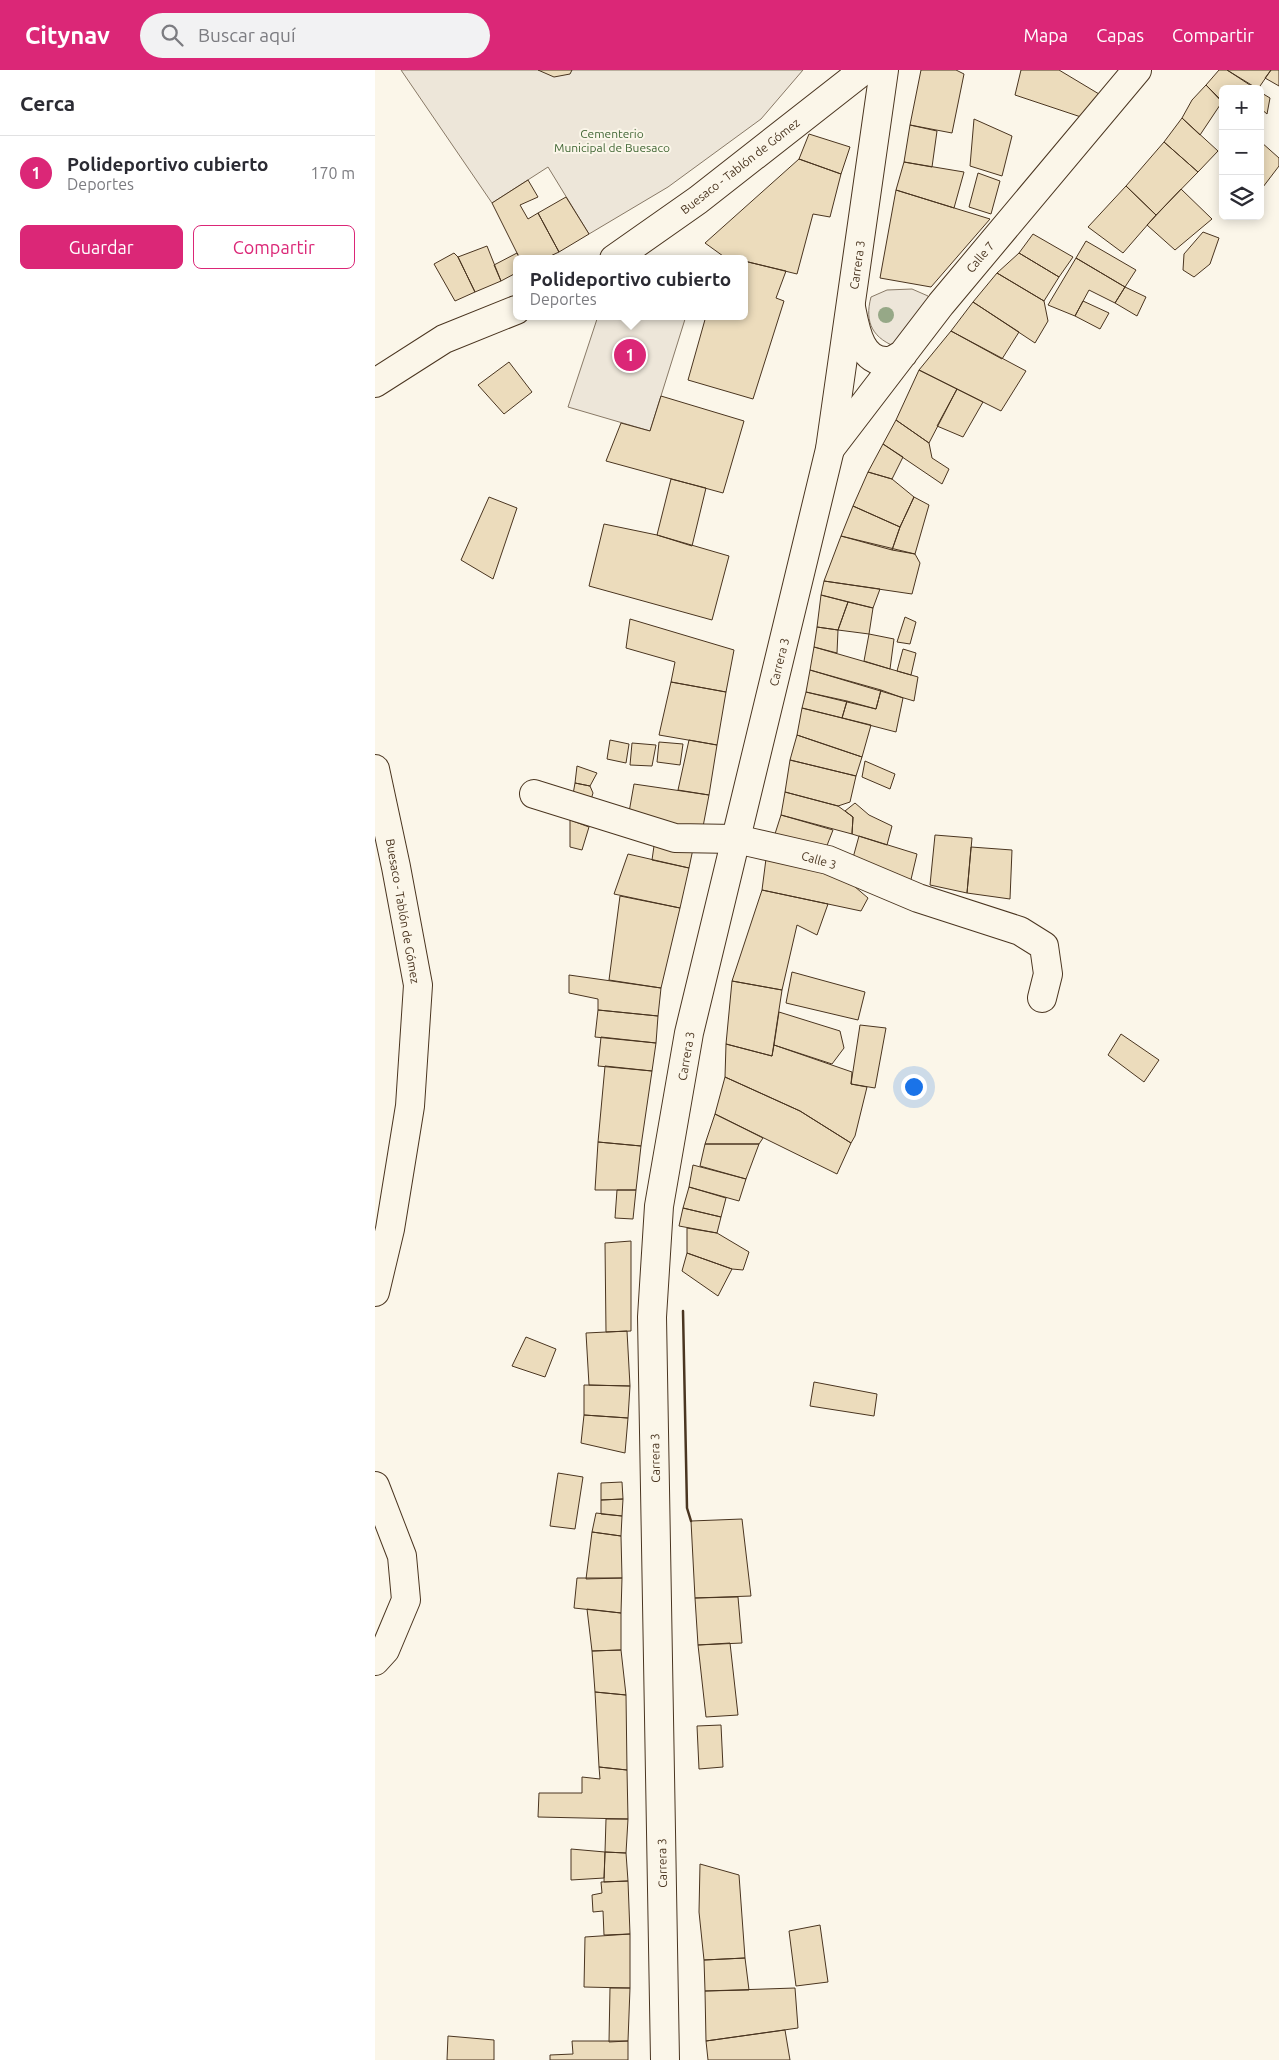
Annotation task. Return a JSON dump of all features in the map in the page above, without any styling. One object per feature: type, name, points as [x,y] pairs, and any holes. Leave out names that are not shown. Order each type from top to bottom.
[{"type":"street","name":"Buesaco - Tablón de Gómez","points":[[620,255],[693,204],[864,70]]},
{"type":"street","name":"Carrera 3","points":[[665,2060],[652,1317],[659,1206],[687,1049],[830,449],[884,70]]},
{"type":"street","name":"Calle 7","points":[[830,449],[947,297],[1137,70]]},
{"type":"street","points":[[851,307],[861,347],[874,358],[889,361],[903,354]]},
{"type":"street","points":[[375,383],[444,339],[513,311]]},
{"type":"street","name":"Buesaco - Tablón de Gómez","points":[[375,769],[418,985],[410,1106],[390,1229],[375,1292]]},
{"type":"street","name":"Calle 3","points":[[534,794],[675,838],[736,839],[828,860],[918,898],[1020,930],[1044,946],[1047,974],[1042,998]]},
{"type":"street","points":[[375,1486],[402,1556],[406,1600],[385,1650],[375,1661]]},
{"type":"green space","name":"Cementerio Municipal de Buesaco","points":[[401,70],[803,70],[761,119],[668,187],[589,234],[548,167],[492,203]]},
{"type":"green space","points":[[912,289],[928,296],[933,305],[899,348],[877,335],[870,322],[869,306],[871,297],[887,290]]},
{"type":"green space","points":[[597,320],[685,320],[650,431],[568,407]]},
{"type":"building","points":[[538,70],[572,70],[570,74],[554,77]]},
{"type":"building","points":[[921,70],[956,70],[964,74],[952,133],[910,125]]},
{"type":"building","points":[[1021,70],[1059,70],[1099,94],[1081,117],[1015,95]]},
{"type":"building","points":[[1219,70],[1227,70],[1250,85],[1219,85],[1219,98],[1206,85]]},
{"type":"building","points":[[1227,70],[1271,70],[1261,85],[1251,85]]},
{"type":"building","points":[[1271,70],[1279,70],[1279,86],[1265,78]]},
{"type":"building","points":[[1206,85],[1219,99],[1219,106],[1200,135],[1182,118],[1192,100]]},
{"type":"building","points":[[1264,94],[1270,98],[1267,114],[1264,111]]},
{"type":"building","points":[[1182,118],[1218,151],[1198,172],[1164,142]]},
{"type":"building","points":[[974,119],[1012,136],[1002,176],[970,166]]},
{"type":"building","points":[[910,125],[937,131],[932,167],[904,162]]},
{"type":"building","points":[[809,134],[850,147],[841,174],[799,159]]},
{"type":"building","points":[[1164,142],[1198,172],[1156,215],[1126,186]]},
{"type":"building","points":[[1264,145],[1279,158],[1279,166],[1264,186]]},
{"type":"building","points":[[799,159],[841,174],[830,217],[813,214],[797,274],[748,262],[748,255],[722,255],[705,243]]},
{"type":"building","points":[[904,162],[964,172],[954,208],[896,190]]},
{"type":"building","points":[[978,173],[1000,181],[991,214],[969,207]]},
{"type":"building","points":[[528,180],[538,197],[520,205],[528,219],[538,213],[559,252],[553,255],[518,255],[492,203]]},
{"type":"building","points":[[1126,186],[1156,215],[1123,253],[1088,227]]},
{"type":"building","points":[[1181,189],[1212,219],[1175,250],[1147,225]]},
{"type":"building","points":[[896,190],[990,219],[931,287],[880,278]]},
{"type":"building","points":[[566,197],[589,234],[559,252],[538,213]]},
{"type":"building","points":[[1203,232],[1219,238],[1210,264],[1194,277],[1183,270],[1184,254]]},
{"type":"building","points":[[1033,234],[1073,257],[1059,277],[1019,253]]},
{"type":"building","points":[[1086,241],[1136,270],[1125,287],[1076,258]]},
{"type":"building","points":[[487,246],[501,281],[475,292],[458,257]]},
{"type":"building","points":[[454,253],[458,257],[475,292],[455,301],[434,264]]},
{"type":"building","points":[[1019,253],[1059,277],[1044,301],[997,273]]},
{"type":"building","points":[[513,255],[513,275],[501,281],[494,265]]},
{"type":"building","points":[[1076,258],[1125,287],[1115,303],[1089,290],[1075,316],[1048,305]]},
{"type":"building","points":[[748,262],[786,271],[776,298],[784,301],[753,399],[688,380],[705,320],[748,320]]},
{"type":"building","points":[[997,273],[1044,301],[1048,321],[1035,343],[973,302]]},
{"type":"building","points":[[1125,287],[1146,297],[1137,316],[1115,303]]},
{"type":"building","points":[[1083,301],[1109,313],[1100,329],[1075,316]]},
{"type":"building","points":[[973,302],[1019,332],[1002,359],[951,331]]},
{"type":"building","points":[[951,331],[1026,371],[1001,411],[919,370]]},
{"type":"building","points":[[509,362],[532,392],[504,414],[478,385]]},
{"type":"building","points":[[919,370],[957,389],[929,443],[896,420]]},
{"type":"building","points":[[957,389],[983,402],[963,437],[937,426]]},
{"type":"building","points":[[661,396],[744,421],[723,493],[606,461],[621,423],[650,431]]},
{"type":"building","points":[[896,420],[929,443],[932,458],[949,469],[942,484],[883,444]]},
{"type":"building","points":[[883,444],[903,457],[892,479],[868,472]]},
{"type":"building","points":[[868,472],[892,479],[914,497],[900,527],[853,506]]},
{"type":"building","points":[[671,479],[706,488],[692,546],[657,535]]},
{"type":"building","points":[[489,497],[517,508],[493,579],[461,560]]},
{"type":"building","points":[[914,497],[929,505],[915,554],[892,550],[900,527]]},
{"type":"building","points":[[853,506],[900,527],[892,550],[841,536]]},
{"type":"building","points":[[604,524],[657,535],[729,556],[712,620],[589,586]]},
{"type":"building","points":[[841,536],[915,554],[920,563],[912,594],[824,581]]},
{"type":"building","points":[[824,581],[880,589],[873,608],[821,595]]},
{"type":"building","points":[[821,595],[848,602],[838,630],[817,627]]},
{"type":"building","points":[[848,602],[873,608],[869,634],[838,630]]},
{"type":"building","points":[[905,617],[916,622],[910,644],[897,642]]},
{"type":"building","points":[[630,619],[734,650],[726,692],[671,682],[675,662],[626,648]]},
{"type":"building","points":[[817,627],[838,630],[837,653],[814,647]]},
{"type":"building","points":[[869,634],[894,639],[890,669],[864,661]]},
{"type":"building","points":[[814,647],[918,677],[914,701],[810,670]]},
{"type":"building","points":[[903,649],[916,653],[911,675],[897,671]]},
{"type":"building","points":[[810,670],[881,690],[876,709],[806,692]]},
{"type":"building","points":[[671,682],[726,692],[717,745],[659,735]]},
{"type":"building","points":[[881,690],[903,698],[896,732],[842,718],[847,701],[876,709]]},
{"type":"building","points":[[806,692],[847,701],[842,718],[802,708]]},
{"type":"building","points":[[802,708],[871,725],[862,757],[797,735]]},
{"type":"building","points":[[797,735],[862,757],[856,776],[790,760]]},
{"type":"building","points":[[610,740],[629,744],[626,763],[607,759]]},
{"type":"building","points":[[689,740],[717,745],[709,795],[678,790]]},
{"type":"building","points":[[659,742],[683,744],[680,765],[657,762]]},
{"type":"building","points":[[632,743],[656,745],[652,766],[630,765]]},
{"type":"building","points":[[790,760],[856,776],[850,802],[838,806],[785,792]]},
{"type":"building","points":[[865,761],[895,774],[890,789],[862,777]]},
{"type":"building","points":[[577,766],[597,773],[590,786],[575,783]]},
{"type":"building","points":[[575,783],[590,786],[593,793],[590,803],[572,800]]},
{"type":"building","points":[[634,784],[709,795],[702,832],[628,818]]},
{"type":"building","points":[[785,792],[838,806],[853,817],[852,834],[781,815]]},
{"type":"building","points":[[855,803],[869,815],[892,826],[887,845],[852,834],[853,817],[845,811]]},
{"type":"building","points":[[781,815],[833,830],[826,848],[774,837]]},
{"type":"building","points":[[570,820],[589,827],[582,850],[570,847]]},
{"type":"building","points":[[935,835],[972,838],[967,893],[930,885]]},
{"type":"building","points":[[859,836],[917,854],[909,888],[851,865]]},
{"type":"building","points":[[655,839],[694,844],[689,868],[652,860]]},
{"type":"building","points":[[971,847],[1012,850],[1010,899],[967,893]]},
{"type":"building","points":[[767,851],[858,880],[854,886],[868,898],[861,911],[762,890]]},
{"type":"building","points":[[628,854],[689,868],[680,908],[614,894]]},
{"type":"building","points":[[762,890],[828,904],[817,935],[797,925],[782,990],[732,981]]},
{"type":"building","points":[[620,896],[680,908],[661,988],[609,980]]},
{"type":"building","points":[[792,972],[865,992],[858,1020],[786,1003]]},
{"type":"building","points":[[569,975],[661,988],[658,1016],[598,1010],[598,999],[569,993]]},
{"type":"building","points":[[732,981],[782,990],[772,1056],[726,1044]]},
{"type":"building","points":[[598,1010],[658,1016],[656,1043],[595,1037]]},
{"type":"building","points":[[779,1012],[840,1031],[844,1048],[832,1064],[774,1045]]},
{"type":"building","points":[[860,1025],[886,1028],[875,1088],[851,1084]]},
{"type":"building","points":[[1121,1034],[1159,1060],[1144,1082],[1108,1055]]},
{"type":"building","points":[[601,1037],[656,1043],[652,1071],[598,1066]]},
{"type":"building","points":[[726,1044],[772,1056],[774,1045],[852,1072],[851,1084],[867,1087],[855,1136],[851,1143],[800,1111],[725,1077]]},
{"type":"building","points":[[605,1066],[652,1071],[641,1146],[598,1142]]},
{"type":"building","points":[[725,1077],[800,1111],[851,1143],[837,1174],[715,1114]]},
{"type":"building","points":[[715,1114],[763,1138],[759,1144],[705,1144]]},
{"type":"building","points":[[598,1142],[641,1146],[636,1190],[595,1190]]},
{"type":"building","points":[[705,1144],[759,1144],[746,1179],[700,1166]]},
{"type":"building","points":[[693,1165],[746,1179],[739,1201],[689,1187]]},
{"type":"building","points":[[689,1187],[726,1198],[721,1217],[683,1208]]},
{"type":"building","points":[[617,1190],[636,1190],[633,1219],[615,1218]]},
{"type":"building","points":[[683,1208],[721,1217],[717,1233],[679,1226]]},
{"type":"building","points":[[687,1228],[717,1233],[749,1252],[743,1270],[732,1269],[687,1253]]},
{"type":"building","points":[[631,1241],[631,1331],[606,1332],[605,1243]]},
{"type":"building","points":[[687,1253],[732,1269],[718,1296],[682,1271]]},
{"type":"building","points":[[627,1331],[630,1386],[589,1385],[586,1333]]},
{"type":"building","points":[[526,1337],[556,1349],[545,1377],[512,1366]]},
{"type":"building","points":[[814,1382],[877,1394],[874,1416],[810,1406]]},
{"type":"building","points":[[584,1385],[630,1386],[628,1418],[584,1415]]},
{"type":"building","points":[[584,1415],[628,1418],[625,1453],[581,1443]]},
{"type":"building","points":[[558,1473],[583,1477],[575,1529],[550,1526]]},
{"type":"building","points":[[622,1482],[623,1499],[601,1500],[601,1483]]},
{"type":"building","points":[[623,1499],[622,1516],[601,1514],[601,1500]]},
{"type":"building","points":[[596,1513],[622,1516],[621,1536],[592,1532]]},
{"type":"building","points":[[742,1519],[751,1596],[695,1598],[691,1521]]},
{"type":"building","points":[[592,1532],[621,1536],[622,1578],[586,1579]]},
{"type":"building","points":[[577,1578],[622,1578],[621,1613],[574,1608]]},
{"type":"building","points":[[738,1597],[742,1643],[698,1645],[695,1598]]},
{"type":"building","points":[[587,1609],[621,1613],[621,1650],[592,1651]]},
{"type":"building","points":[[730,1643],[738,1715],[706,1717],[698,1645]]},
{"type":"building","points":[[621,1650],[626,1695],[595,1692],[592,1651]]},
{"type":"building","points":[[595,1692],[626,1695],[627,1770],[599,1767]]},
{"type":"building","points":[[721,1725],[723,1767],[699,1769],[697,1726]]},
{"type":"building","points":[[599,1767],[627,1770],[628,1819],[538,1817],[539,1793],[582,1793],[582,1777],[600,1779]]},
{"type":"building","points":[[606,1819],[628,1819],[626,1853],[605,1852]]},
{"type":"building","points":[[571,1849],[605,1852],[604,1878],[571,1880]]},
{"type":"building","points":[[605,1852],[626,1853],[628,1881],[604,1882]]},
{"type":"building","points":[[700,1864],[739,1875],[745,1958],[704,1960],[699,1912]]},
{"type":"building","points":[[628,1881],[630,1934],[604,1935],[603,1911],[593,1912],[592,1895],[602,1893],[601,1882]]},
{"type":"building","points":[[820,1925],[828,1982],[796,1986],[789,1931]]},
{"type":"building","points":[[630,1934],[630,1988],[584,1987],[585,1937]]},
{"type":"building","points":[[745,1958],[749,1990],[705,1991],[704,1960]]},
{"type":"building","points":[[610,1988],[630,1988],[628,2041],[609,2042]]},
{"type":"building","points":[[795,1988],[798,2028],[706,2041],[705,1991]]},
{"type":"building","points":[[785,2030],[790,2060],[708,2060],[706,2041]]},
{"type":"building","points":[[448,2036],[494,2040],[494,2060],[447,2060]]},
{"type":"building","points":[[572,2041],[628,2041],[628,2060],[550,2060],[550,2055],[573,2054]]},
{"type":"wall","points":[[683,1311],[687,1508],[691,1521]]},
{"type":"place","name":"Polideportivo cubierto","points":[[630,355]]}]
